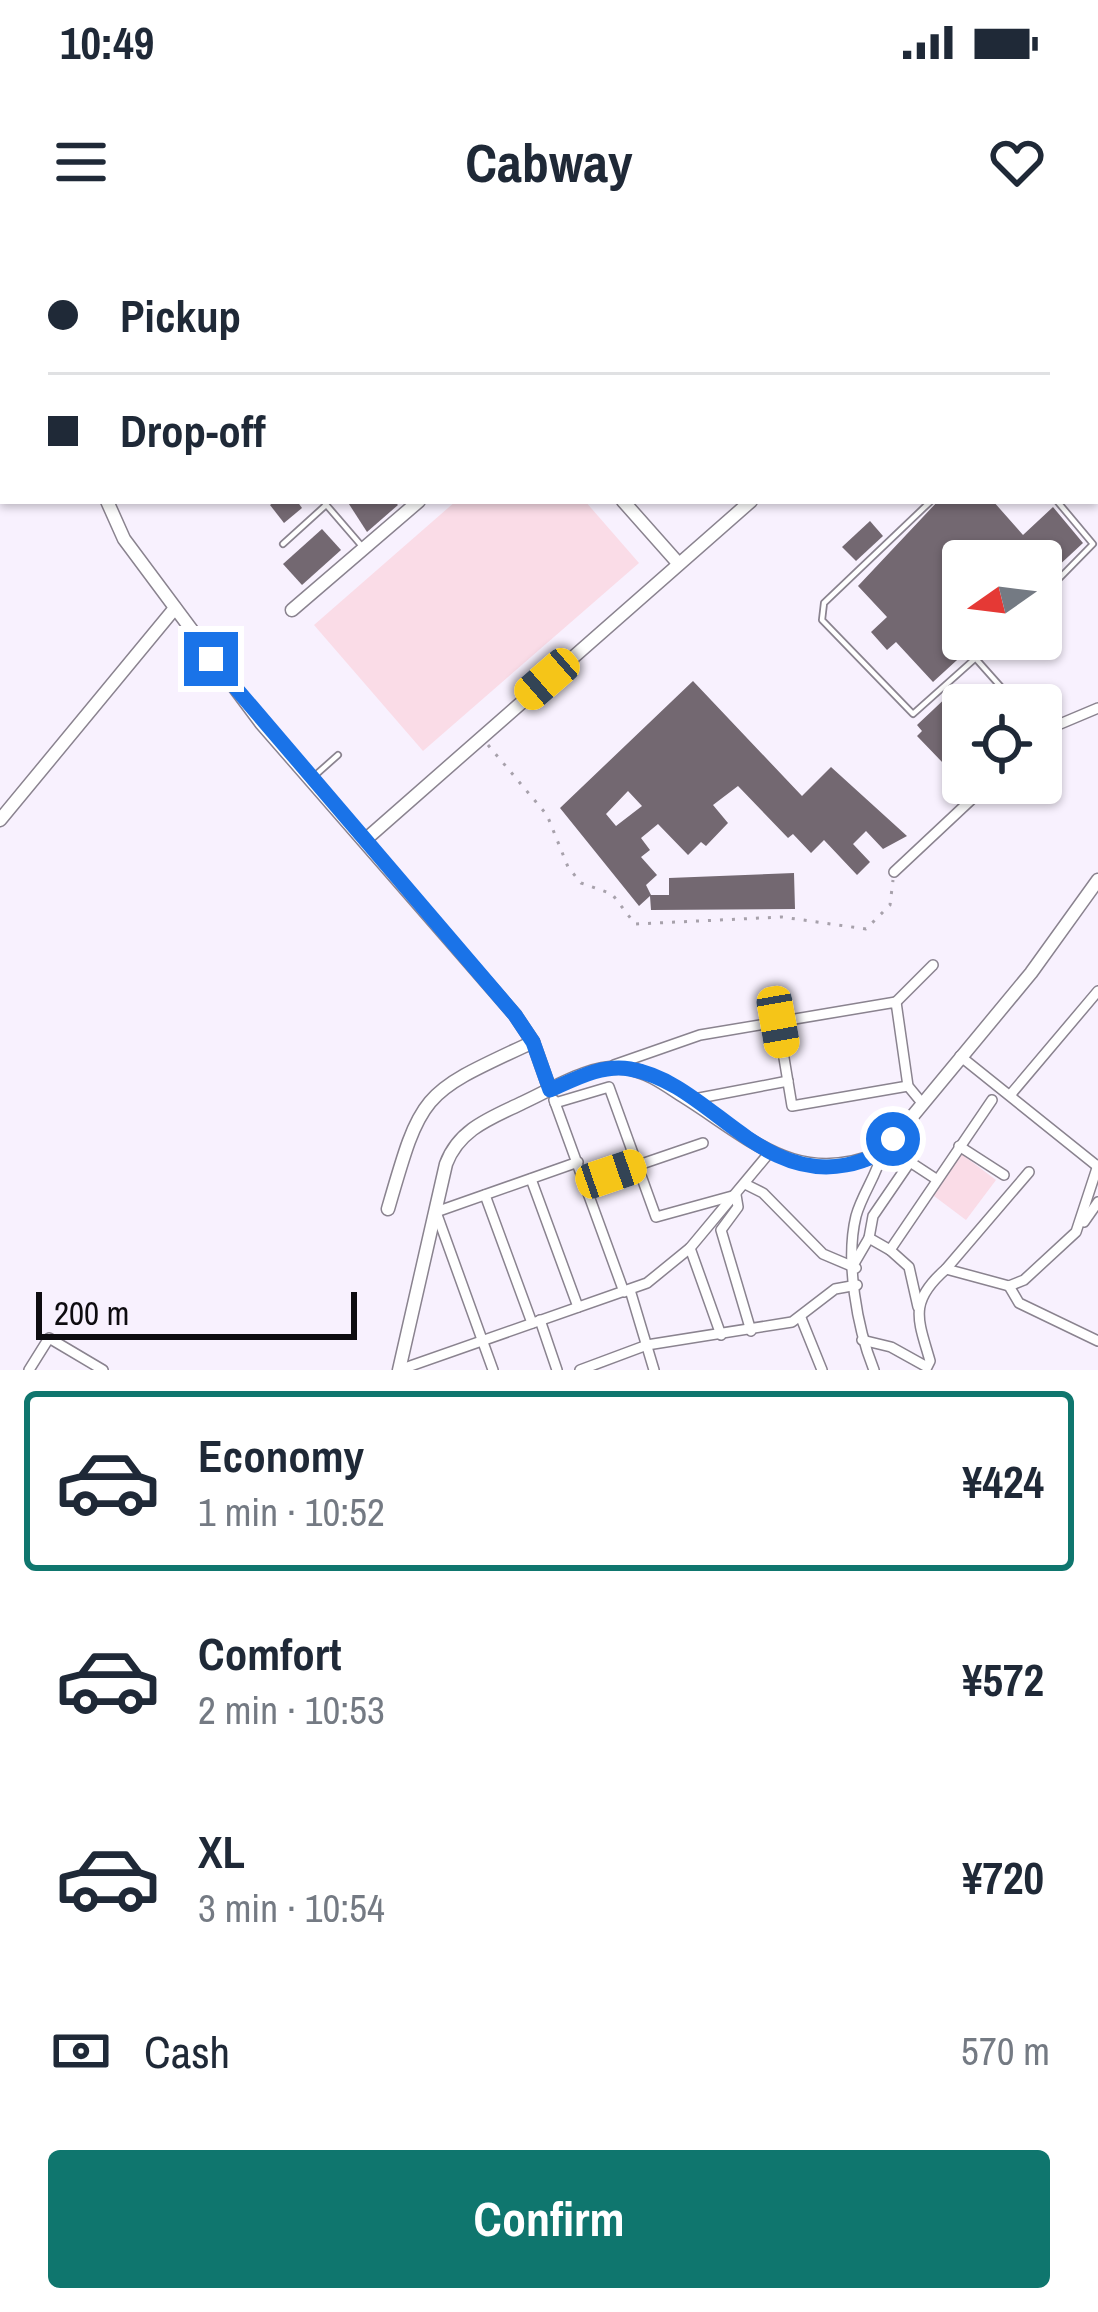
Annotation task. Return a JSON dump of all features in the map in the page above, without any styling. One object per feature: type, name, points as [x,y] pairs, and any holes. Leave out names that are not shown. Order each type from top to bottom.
[{"type":"street","points":[[108,504],[124,539],[261,723],[533,1042],[654,1370]]},
{"type":"street","points":[[292,610],[415,504]]},
{"type":"street","points":[[626,504],[678,563]]},
{"type":"street","points":[[365,840],[747,504]]},
{"type":"street","points":[[0,820],[176,608]]},
{"type":"street","points":[[1062,723],[1098,708]]},
{"type":"street","points":[[894,872],[967,804]]},
{"type":"street","points":[[874,1369],[862,1340],[856,1219],[882,1153],[1098,880]]},
{"type":"street","points":[[770,1152],[690,1248],[627,1291],[482,1341],[430,1365],[399,1370],[455,1144],[479,1123],[700,1035],[896,1002],[933,965]]},
{"type":"street","points":[[1010,1094],[1098,991]]},
{"type":"street","points":[[896,1002],[908,1086],[922,1103]]},
{"type":"street","points":[[778,1022],[792,1106],[908,1086]]},
{"type":"street","points":[[388,1209],[417,1114],[464,1074],[533,1042]]},
{"type":"street","points":[[960,1056],[1098,1165],[1076,1232]]},
{"type":"street","points":[[609,1068],[640,1072],[799,1166],[830,1168],[882,1153]]},
{"type":"street","points":[[689,1100],[788,1081]]},
{"type":"street","points":[[553,1096],[609,1087],[656,1217],[736,1195]]},
{"type":"street","points":[[890,1250],[992,1100]]},
{"type":"street","points":[[586,1183],[703,1143]]},
{"type":"street","points":[[959,1146],[1004,1175]]},
{"type":"street","points":[[436,1212],[578,1162]]},
{"type":"street","points":[[855,1265],[869,1238],[873,1216],[910,1162],[935,1179]]},
{"type":"street","points":[[862,1340],[891,1347],[927,1367],[930,1361],[916,1323],[928,1285],[1029,1172]]},
{"type":"street","points":[[530,1179],[578,1307]]},
{"type":"street","points":[[745,1184],[763,1192],[823,1254],[855,1265]]},
{"type":"street","points":[[484,1195],[557,1370]]},
{"type":"street","points":[[736,1195],[738,1207],[721,1230],[751,1331]]},
{"type":"street","points":[[946,1269],[1009,1286],[1024,1280],[1076,1232],[1098,1202]]},
{"type":"street","points":[[436,1212],[493,1370]]},
{"type":"street","points":[[869,1238],[909,1267],[919,1310]]},
{"type":"street","points":[[690,1248],[721,1336]]},
{"type":"street","points":[[582,1370],[647,1346],[751,1331],[801,1318],[835,1289],[856,1285]]},
{"type":"street","points":[[1009,1286],[1019,1304],[1098,1342]]},
{"type":"street","points":[[801,1318],[822,1370]]},
{"type":"street","points":[[29,1370],[49,1338],[103,1370]]},
{"type":"lane","points":[[283,544],[323,504]]},
{"type":"lane","points":[[325,504],[364,548]]},
{"type":"lane","points":[[928,504],[824,603],[819,614],[913,714],[975,660]]},
{"type":"lane","points":[[1060,504],[1093,544],[1062,576]]},
{"type":"lane","points":[[977,660],[998,684]]},
{"type":"lane","points":[[311,779],[338,755]]},
{"type":"path","points":[[482,737],[547,815],[581,883],[612,895],[635,924],[782,917],[866,929],[890,905],[894,872]]},
{"type":"shaded area","points":[[453,504],[588,504],[639,563],[423,751],[314,625]]},
{"type":"shaded area","points":[[960,1153],[996,1180],[966,1220],[930,1193]]},
{"type":"building","points":[[299,504],[302,508],[284,523],[270,505]]},
{"type":"building","points":[[349,504],[398,505],[367,532]]},
{"type":"building","points":[[935,504],[996,504],[1023,535],[1053,507],[1083,543],[1062,562],[1062,540],[942,540],[942,660],[957,660],[933,682],[896,642],[887,650],[871,632],[887,617],[858,586]]},
{"type":"building","points":[[870,521],[883,536],[856,561],[842,547]]},
{"type":"building","points":[[322,529],[341,550],[302,585],[283,564]]},
{"type":"building","points":[[693,681],[802,796],[831,767],[907,836],[883,849],[866,831],[853,844],[870,862],[857,875],[824,840],[811,853],[793,834],[788,838],[738,786],[713,805],[728,823],[706,846],[701,842],[688,855],[658,824],[641,838],[650,850],[641,857],[657,875],[646,885],[651,895],[669,895],[669,878],[794,873],[795,909],[651,910],[650,896],[639,906],[560,808]],"holes":[[[628,791],[642,806],[616,826],[606,814]]]},
{"type":"building","points":[[942,701],[942,762],[917,736],[922,731],[917,725]]},
{"type":"route","points":[[211,659],[515,1015],[533,1042],[550,1090],[609,1068],[640,1072],[799,1166],[859,1163],[882,1153],[893,1139]]}]
